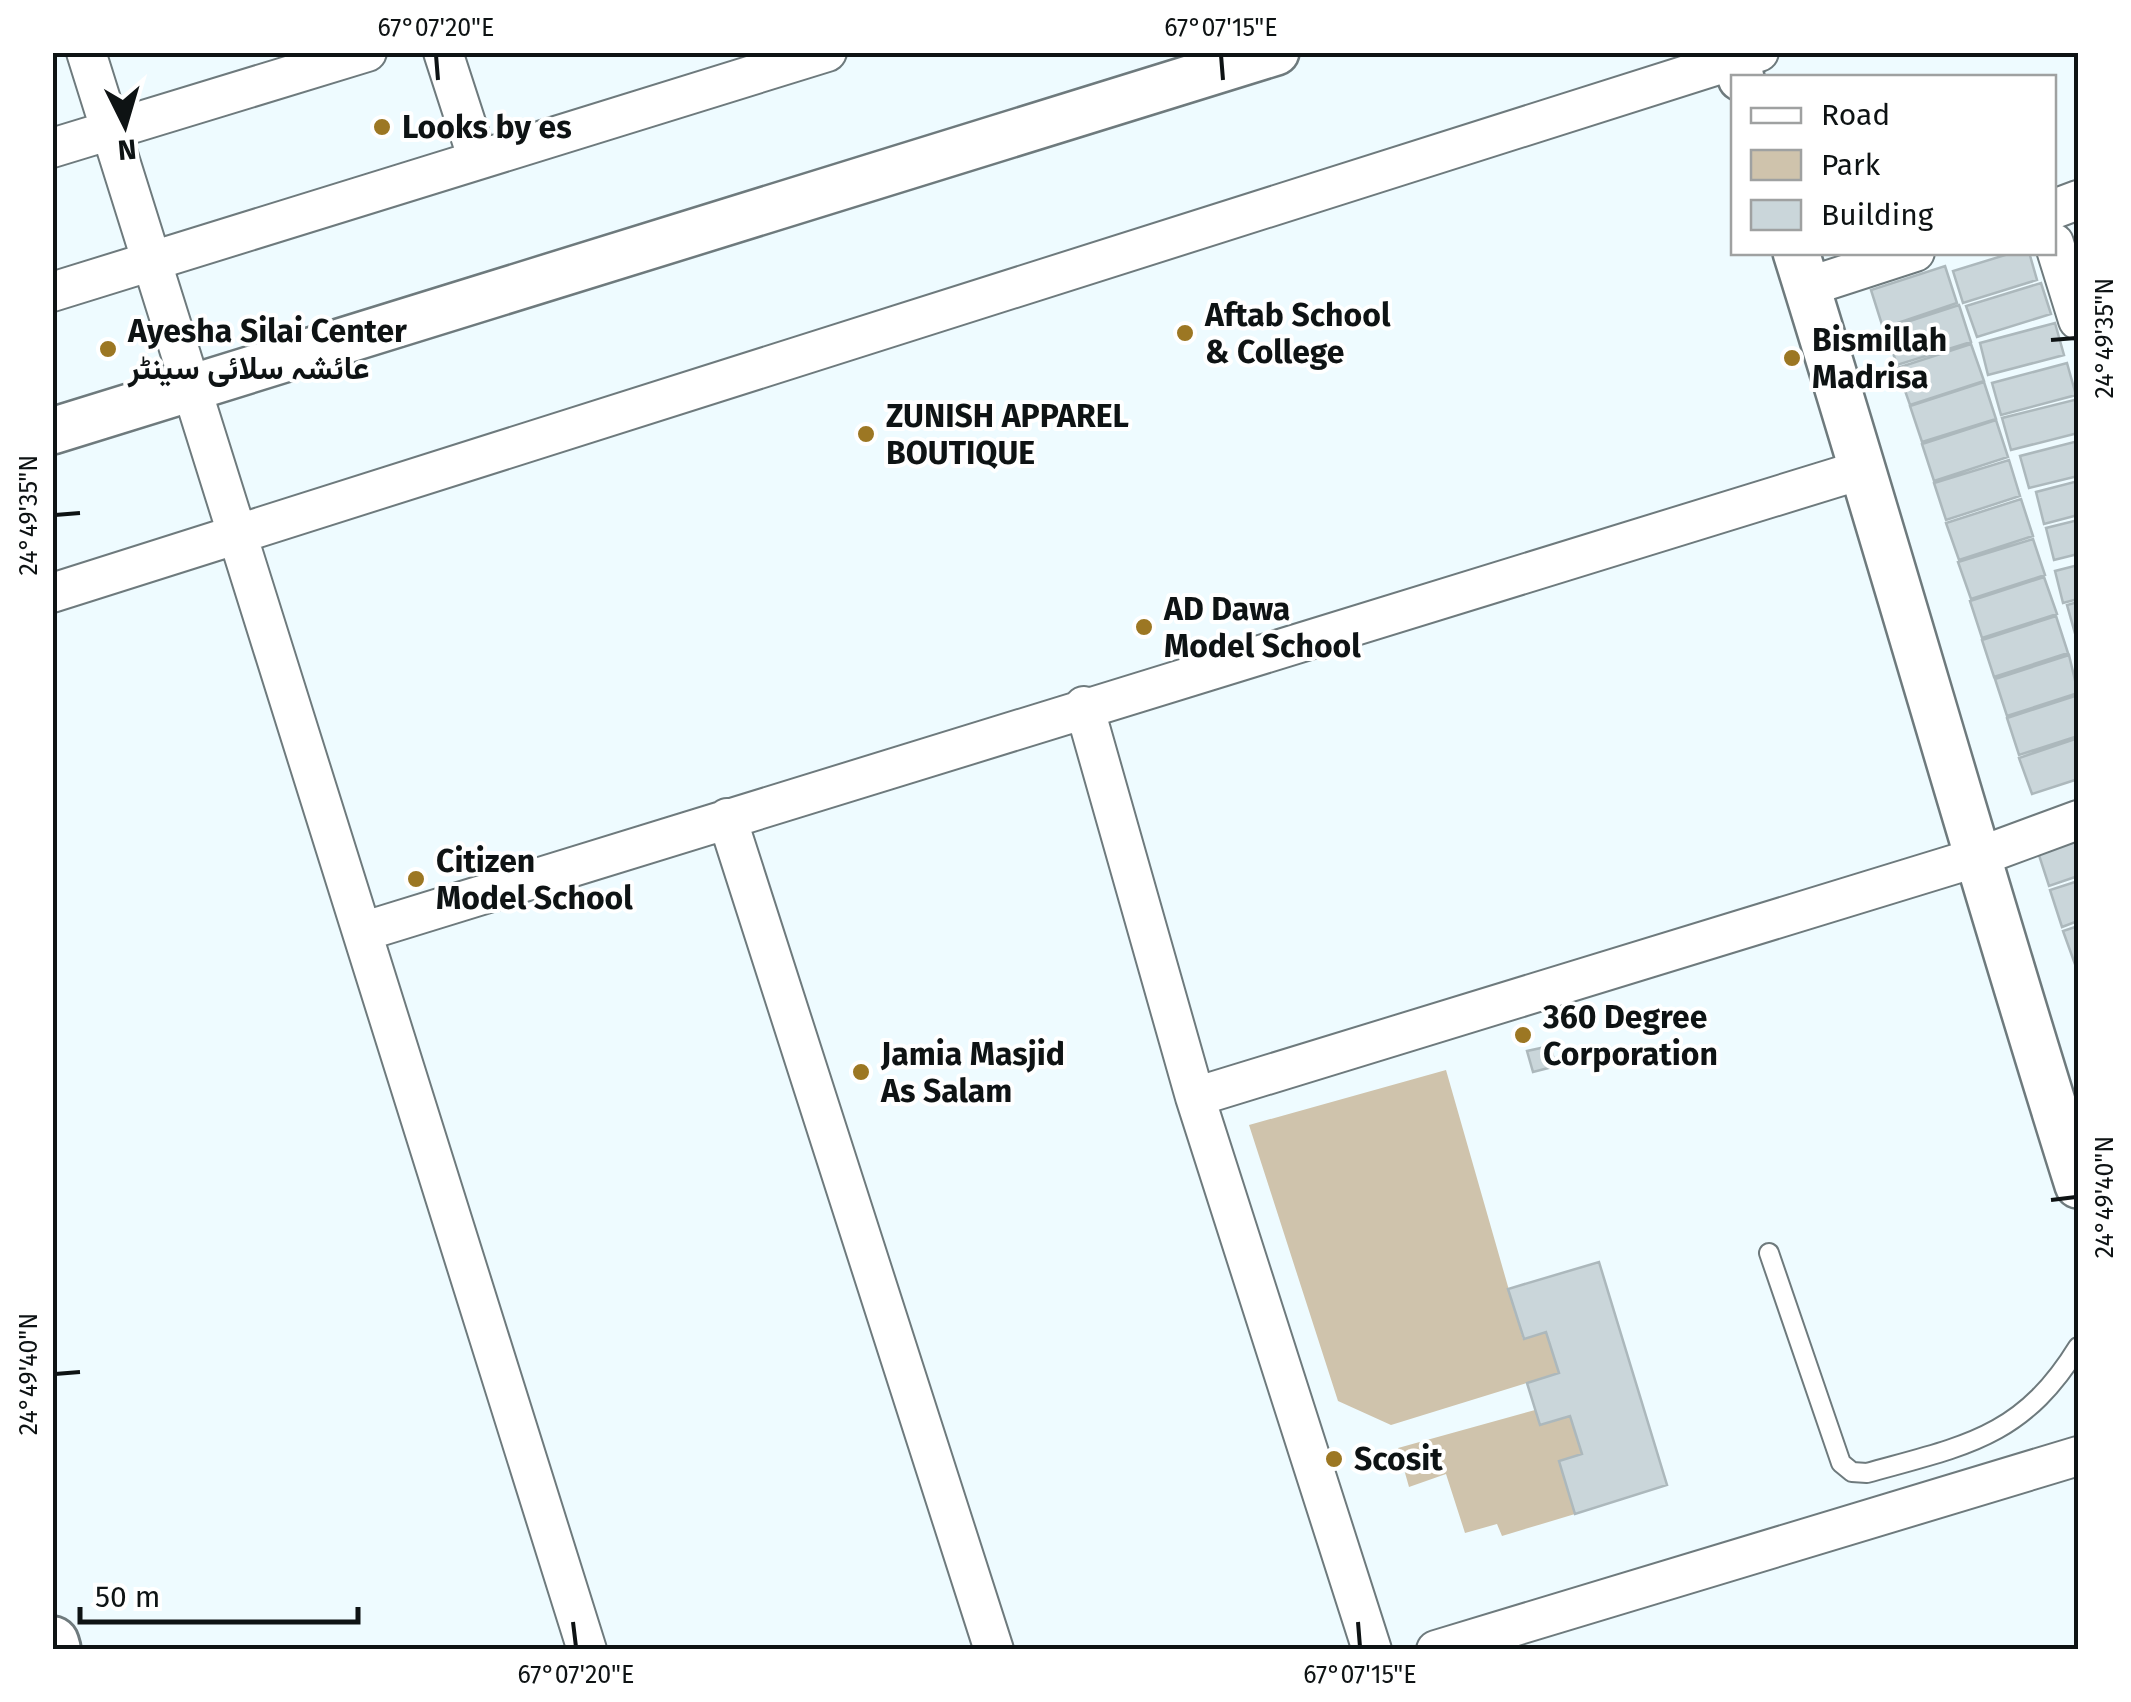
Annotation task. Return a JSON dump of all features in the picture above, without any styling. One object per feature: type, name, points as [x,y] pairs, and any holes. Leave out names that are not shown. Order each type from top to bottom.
[{"type":"street","points":[[86,52],[587,1650]]},
{"type":"street","points":[[52,148],[368,52]]},
{"type":"street","points":[[444,52],[478,160]]},
{"type":"street","points":[[52,292],[827,52]]},
{"type":"street","points":[[52,431],[1276,52]]},
{"type":"street","points":[[52,593],[1742,61]]},
{"type":"street","points":[[2056,249],[2078,320]]},
{"type":"street","points":[[1896,255],[1801,270],[1864,468],[1974,858],[2078,1185]]},
{"type":"street","points":[[364,932],[1084,706],[1864,468]]},
{"type":"street","points":[[1084,706],[1195,1097],[1372,1650]]},
{"type":"street","points":[[727,818],[994,1650]]},
{"type":"street","points":[[1195,1097],[1974,858],[2078,820]]},
{"type":"street","points":[[1436,1650],[2078,1456]]},
{"type":"lane","points":[[1768,1253],[1840,1463],[1852,1472],[1868,1473],[1991,1436],[2012,1424],[2061,1375],[2078,1347]]},
{"type":"green space","points":[[1446,1070],[1523,1339],[1546,1332],[1559,1373],[1391,1425],[1338,1401],[1249,1125]]},
{"type":"green space","points":[[1535,1410],[1540,1424],[1570,1416],[1582,1454],[1575,1514],[1502,1536],[1497,1524],[1465,1533],[1446,1474],[1409,1487],[1398,1448]]},
{"type":"building","points":[[2005,255],[2030,255],[2037,280],[1963,303],[1953,271]]},
{"type":"building","points":[[1945,266],[1957,303],[1883,328],[1871,290]]},
{"type":"building","points":[[2041,283],[2051,314],[1977,337],[1966,306]]},
{"type":"building","points":[[1959,305],[1971,342],[1897,365],[1885,329]]},
{"type":"building","points":[[2055,323],[2064,355],[1988,375],[1980,343]]},
{"type":"building","points":[[1971,344],[1984,381],[1910,405],[1897,368]]},
{"type":"building","points":[[2067,363],[2076,395],[2001,415],[1992,383]]},
{"type":"building","points":[[1984,382],[1996,419],[1922,442],[1910,406]]},
{"type":"building","points":[[2078,399],[2078,433],[2011,450],[2002,418]]},
{"type":"building","points":[[1996,420],[2008,457],[1934,481],[1922,444]]},
{"type":"building","points":[[2078,441],[2078,476],[2029,488],[2020,456]]},
{"type":"building","points":[[2009,460],[2020,496],[1946,520],[1934,483]]},
{"type":"building","points":[[2078,481],[2078,515],[2044,524],[2036,492]]},
{"type":"building","points":[[2021,499],[2033,536],[1959,560],[1946,523]]},
{"type":"building","points":[[2078,520],[2078,554],[2054,560],[2046,528]]},
{"type":"building","points":[[2033,539],[2045,575],[1971,599],[1958,562]]},
{"type":"building","points":[[2078,565],[2078,599],[2063,603],[2055,571]]},
{"type":"building","points":[[2044,577],[2057,614],[1982,638],[1970,601]]},
{"type":"building","points":[[2078,602],[2078,636],[2076,637],[2067,605]]},
{"type":"building","points":[[2056,616],[2068,653],[1994,677],[1982,640]]},
{"type":"building","points":[[2069,655],[2078,693],[2007,716],[1995,679]]},
{"type":"building","points":[[2078,695],[2078,736],[2019,755],[2007,718]]},
{"type":"building","points":[[2078,738],[2078,779],[2032,794],[2019,758]]},
{"type":"building","points":[[2078,836],[2078,876],[2049,886],[2037,849]]},
{"type":"building","points":[[2078,881],[2078,921],[2062,927],[2050,890]]},
{"type":"building","points":[[2078,926],[2078,967],[2076,967],[2063,931]]},
{"type":"building","points":[[1550,1046],[1556,1066],[1533,1072],[1527,1051]]},
{"type":"building","points":[[1599,1262],[1667,1485],[1575,1514],[1559,1461],[1582,1454],[1570,1416],[1540,1425],[1527,1383],[1559,1373],[1546,1332],[1524,1339],[1508,1289]]},
{"type":"place","name":"Looks by es","points":[[382,127]]},
{"type":"place","name":"Aftab School & College","points":[[1185,333]]},
{"type":"place","name":"Ayesha Silai Center عائشہ سلائی سینٹر","points":[[108,349]]},
{"type":"place","name":"Bismillah Madrisa","points":[[1792,358]]},
{"type":"place","name":"ZUNISH APPAREL BOUTIQUE","points":[[866,434]]},
{"type":"place","name":"AD Dawa Model School","points":[[1144,627]]},
{"type":"place","name":"Citizen Model School","points":[[416,879]]},
{"type":"place","name":"360 Degree Corporation","points":[[1523,1035]]},
{"type":"place","name":"Jamia Masjid As Salam","points":[[861,1072]]},
{"type":"place","name":"Scosit","points":[[1334,1459]]}]
